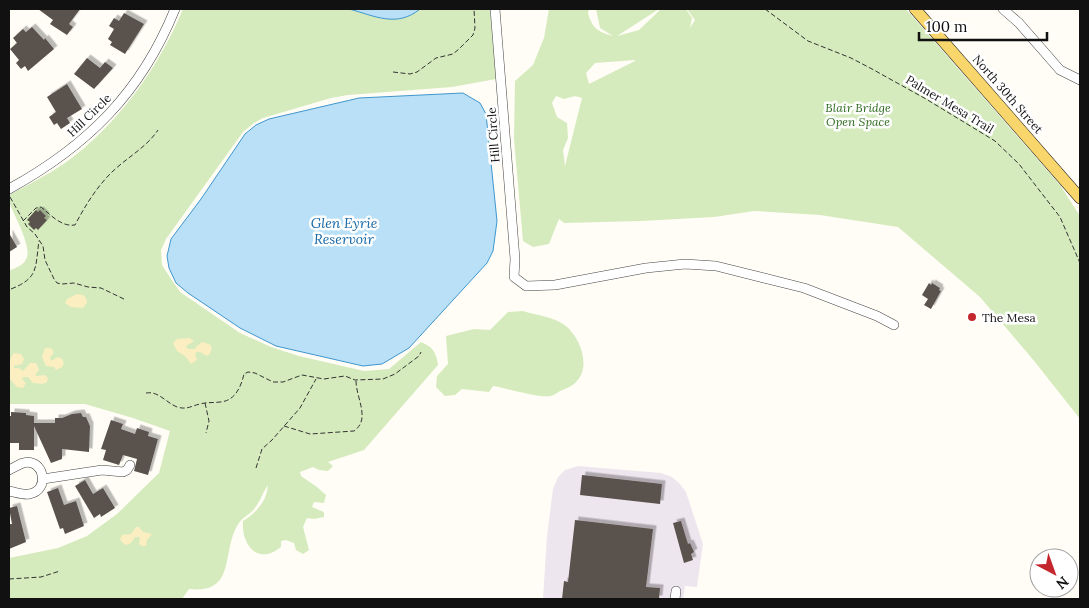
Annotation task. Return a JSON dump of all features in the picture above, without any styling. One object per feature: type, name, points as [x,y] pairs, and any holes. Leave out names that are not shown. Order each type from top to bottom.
[{"type":"main road","name":"North 30th Street","points":[[915,9],[1080,198]]},
{"type":"street","name":"Hill Circle","points":[[9,189],[43,169],[72,148],[110,114],[146,67],[175,9]]},
{"type":"street","name":"Hill Circle","points":[[495,9],[515,259],[514,277],[526,286],[555,285],[656,267],[685,264],[716,266],[804,288],[877,316],[894,325]]},
{"type":"street","points":[[1004,9],[1060,70],[1080,80]]},
{"type":"street","points":[[9,470],[24,463],[30,463],[41,470],[43,479],[40,488],[34,492],[28,494],[9,491]]},
{"type":"street","points":[[43,479],[102,470],[123,472],[130,465]]},
{"type":"path","points":[[393,72],[410,74],[417,72],[436,58],[453,54],[469,39],[476,28],[474,9]]},
{"type":"path","name":"Palmer Mesa Trail","points":[[765,9],[808,41],[851,58],[872,69],[995,141],[1019,164],[1056,211],[1068,233],[1080,263]]},
{"type":"path","points":[[23,221],[36,208],[41,207],[63,224],[68,226],[75,225],[86,204],[112,173],[129,160],[158,130]]},
{"type":"path","points":[[9,194],[23,221],[43,246],[45,260],[54,279],[58,283],[74,283],[101,288],[126,300]]},
{"type":"path","points":[[11,289],[25,284],[30,279],[35,270],[39,241]]},
{"type":"path","points":[[146,393],[157,394],[177,407],[187,409],[205,403],[228,400],[236,394],[244,374],[248,372],[255,373],[273,382],[283,382],[302,375],[316,379],[345,376],[356,380],[384,379],[395,374],[419,356],[421,352]]},
{"type":"path","points":[[256,468],[262,449],[300,408],[316,379]]},
{"type":"path","points":[[284,426],[310,434],[354,431],[360,428],[363,414],[356,392],[356,380]]},
{"type":"path","points":[[205,403],[209,422],[206,434]]},
{"type":"path","points":[[9,579],[41,577],[60,571]]},
{"type":"shaded area","points":[[578,466],[661,473],[672,477],[680,484],[686,492],[703,544],[697,587],[685,586],[683,599],[543,599],[547,536],[553,489],[558,477],[565,470]]},
{"type":"green space","points":[[183,9],[490,9],[496,79],[452,87],[348,95],[331,98],[263,118],[243,132],[166,239],[161,250],[162,265],[180,292],[240,333],[271,347],[299,356],[364,371],[389,369],[421,342],[433,351],[438,365],[364,450],[328,462],[333,466],[328,471],[313,467],[300,472],[301,476],[326,495],[324,503],[314,502],[312,507],[324,512],[324,517],[307,518],[303,527],[309,550],[303,554],[296,550],[294,543],[286,540],[281,541],[281,547],[265,554],[258,553],[248,545],[243,530],[243,521],[260,506],[266,496],[268,485],[252,512],[241,521],[236,528],[224,571],[214,586],[204,589],[189,589],[182,599],[9,599],[9,558],[58,548],[87,536],[117,514],[159,473],[170,431],[85,404],[9,404],[9,271],[24,262],[28,252],[27,245],[9,202],[9,195],[65,163],[84,148],[119,113],[162,52]]},
{"type":"green space","name":"Blair Bridge Open Space","points":[[549,9],[589,9],[588,13],[594,26],[603,33],[613,36],[600,28],[596,9],[659,9],[617,36],[639,30],[661,9],[686,9],[692,18],[690,28],[695,20],[687,9],[906,9],[1060,185],[1080,216],[1080,419],[980,297],[898,227],[820,215],[754,211],[714,217],[641,221],[564,223],[559,219],[549,244],[533,247],[523,241],[514,139],[515,81],[533,65],[544,38]],"holes":[[[635,61],[589,84],[586,73],[595,63]],[[556,96],[564,99],[575,96],[582,98],[565,166],[563,150],[568,138],[567,123],[557,117],[552,103]]]},
{"type":"green space","points":[[523,311],[556,320],[566,326],[576,337],[582,352],[583,367],[581,375],[575,383],[551,396],[493,386],[489,392],[462,389],[455,395],[445,396],[436,387],[437,376],[448,364],[446,336],[474,329],[490,330],[508,312]]},
{"type":"sand","points":[[77,294],[83,295],[86,298],[87,303],[83,308],[71,307],[65,303],[67,299]]},
{"type":"sand","points":[[189,338],[193,342],[186,346],[188,349],[194,349],[202,342],[212,347],[210,354],[207,356],[197,352],[195,354],[197,360],[191,364],[185,356],[177,351],[173,343],[177,339]]},
{"type":"sand","points":[[45,348],[53,350],[53,354],[50,357],[51,361],[58,357],[62,359],[64,363],[62,367],[56,370],[54,367],[46,366],[42,357]]},
{"type":"sand","points":[[14,353],[21,354],[24,359],[22,364],[14,366],[14,368],[19,368],[23,371],[30,363],[36,363],[39,370],[35,375],[45,375],[48,378],[47,382],[43,384],[33,383],[28,377],[23,377],[22,379],[26,383],[23,388],[17,387],[9,378],[10,361]]},
{"type":"sand","points":[[136,527],[139,527],[143,532],[152,534],[147,540],[146,546],[139,544],[139,537],[135,537],[128,545],[124,544],[120,539],[122,535],[131,534]]},
{"type":"water","points":[[349,9],[420,9],[403,18],[386,19]]},
{"type":"water","name":"Glen Eyrie Reservoir","points":[[463,93],[480,103],[486,114],[497,221],[493,251],[487,263],[409,348],[382,364],[363,366],[276,346],[240,328],[176,283],[169,268],[167,256],[171,239],[245,134],[256,125],[269,119],[359,98]]},
{"type":"building","points":[[38,9],[80,9],[69,24],[73,27],[67,35],[50,24],[53,20]]},
{"type":"building","points":[[124,13],[144,24],[125,54],[110,45],[112,42],[108,39],[114,29],[109,26],[114,18],[119,21]]},
{"type":"building","points":[[32,27],[54,49],[28,71],[25,66],[21,69],[16,63],[19,60],[10,49],[17,43],[13,38],[23,29],[26,32]]},
{"type":"building","points":[[87,58],[100,68],[105,62],[113,68],[94,89],[74,74]]},
{"type":"building","points":[[67,84],[82,109],[67,118],[70,123],[61,129],[57,123],[54,125],[49,117],[56,112],[47,97]]},
{"type":"building","points":[[36,210],[38,212],[40,210],[47,220],[38,230],[36,228],[34,230],[27,220]]},
{"type":"building","points":[[9,233],[17,247],[9,252]]},
{"type":"building","points":[[929,283],[940,288],[939,290],[941,291],[931,309],[924,305],[928,299],[922,295]]},
{"type":"building","points":[[11,412],[26,413],[26,415],[34,416],[34,423],[55,423],[55,418],[81,413],[83,417],[86,417],[90,426],[89,452],[62,449],[62,459],[51,463],[34,426],[34,450],[19,450],[19,443],[9,443],[9,416],[11,416]]},
{"type":"building","points":[[111,420],[123,424],[121,429],[135,434],[137,428],[149,432],[148,436],[158,439],[148,475],[134,471],[137,459],[123,455],[119,465],[103,460],[106,450],[101,449]]},
{"type":"building","points":[[582,475],[662,484],[660,504],[580,495]]},
{"type":"building","points":[[85,480],[93,494],[103,488],[115,508],[101,517],[100,514],[94,518],[75,486]]},
{"type":"building","points":[[58,488],[64,505],[76,501],[84,526],[65,534],[63,528],[60,529],[47,492]]},
{"type":"building","points":[[17,506],[26,542],[9,549],[9,524],[12,524],[9,508]]},
{"type":"building","points":[[575,520],[653,529],[646,587],[660,588],[659,599],[562,599],[564,581],[568,582]]},
{"type":"building","points":[[681,521],[688,544],[690,543],[694,552],[691,554],[693,560],[684,563],[673,523]]},
{"type":"place","name":"The Mesa","points":[[972,317]]}]
